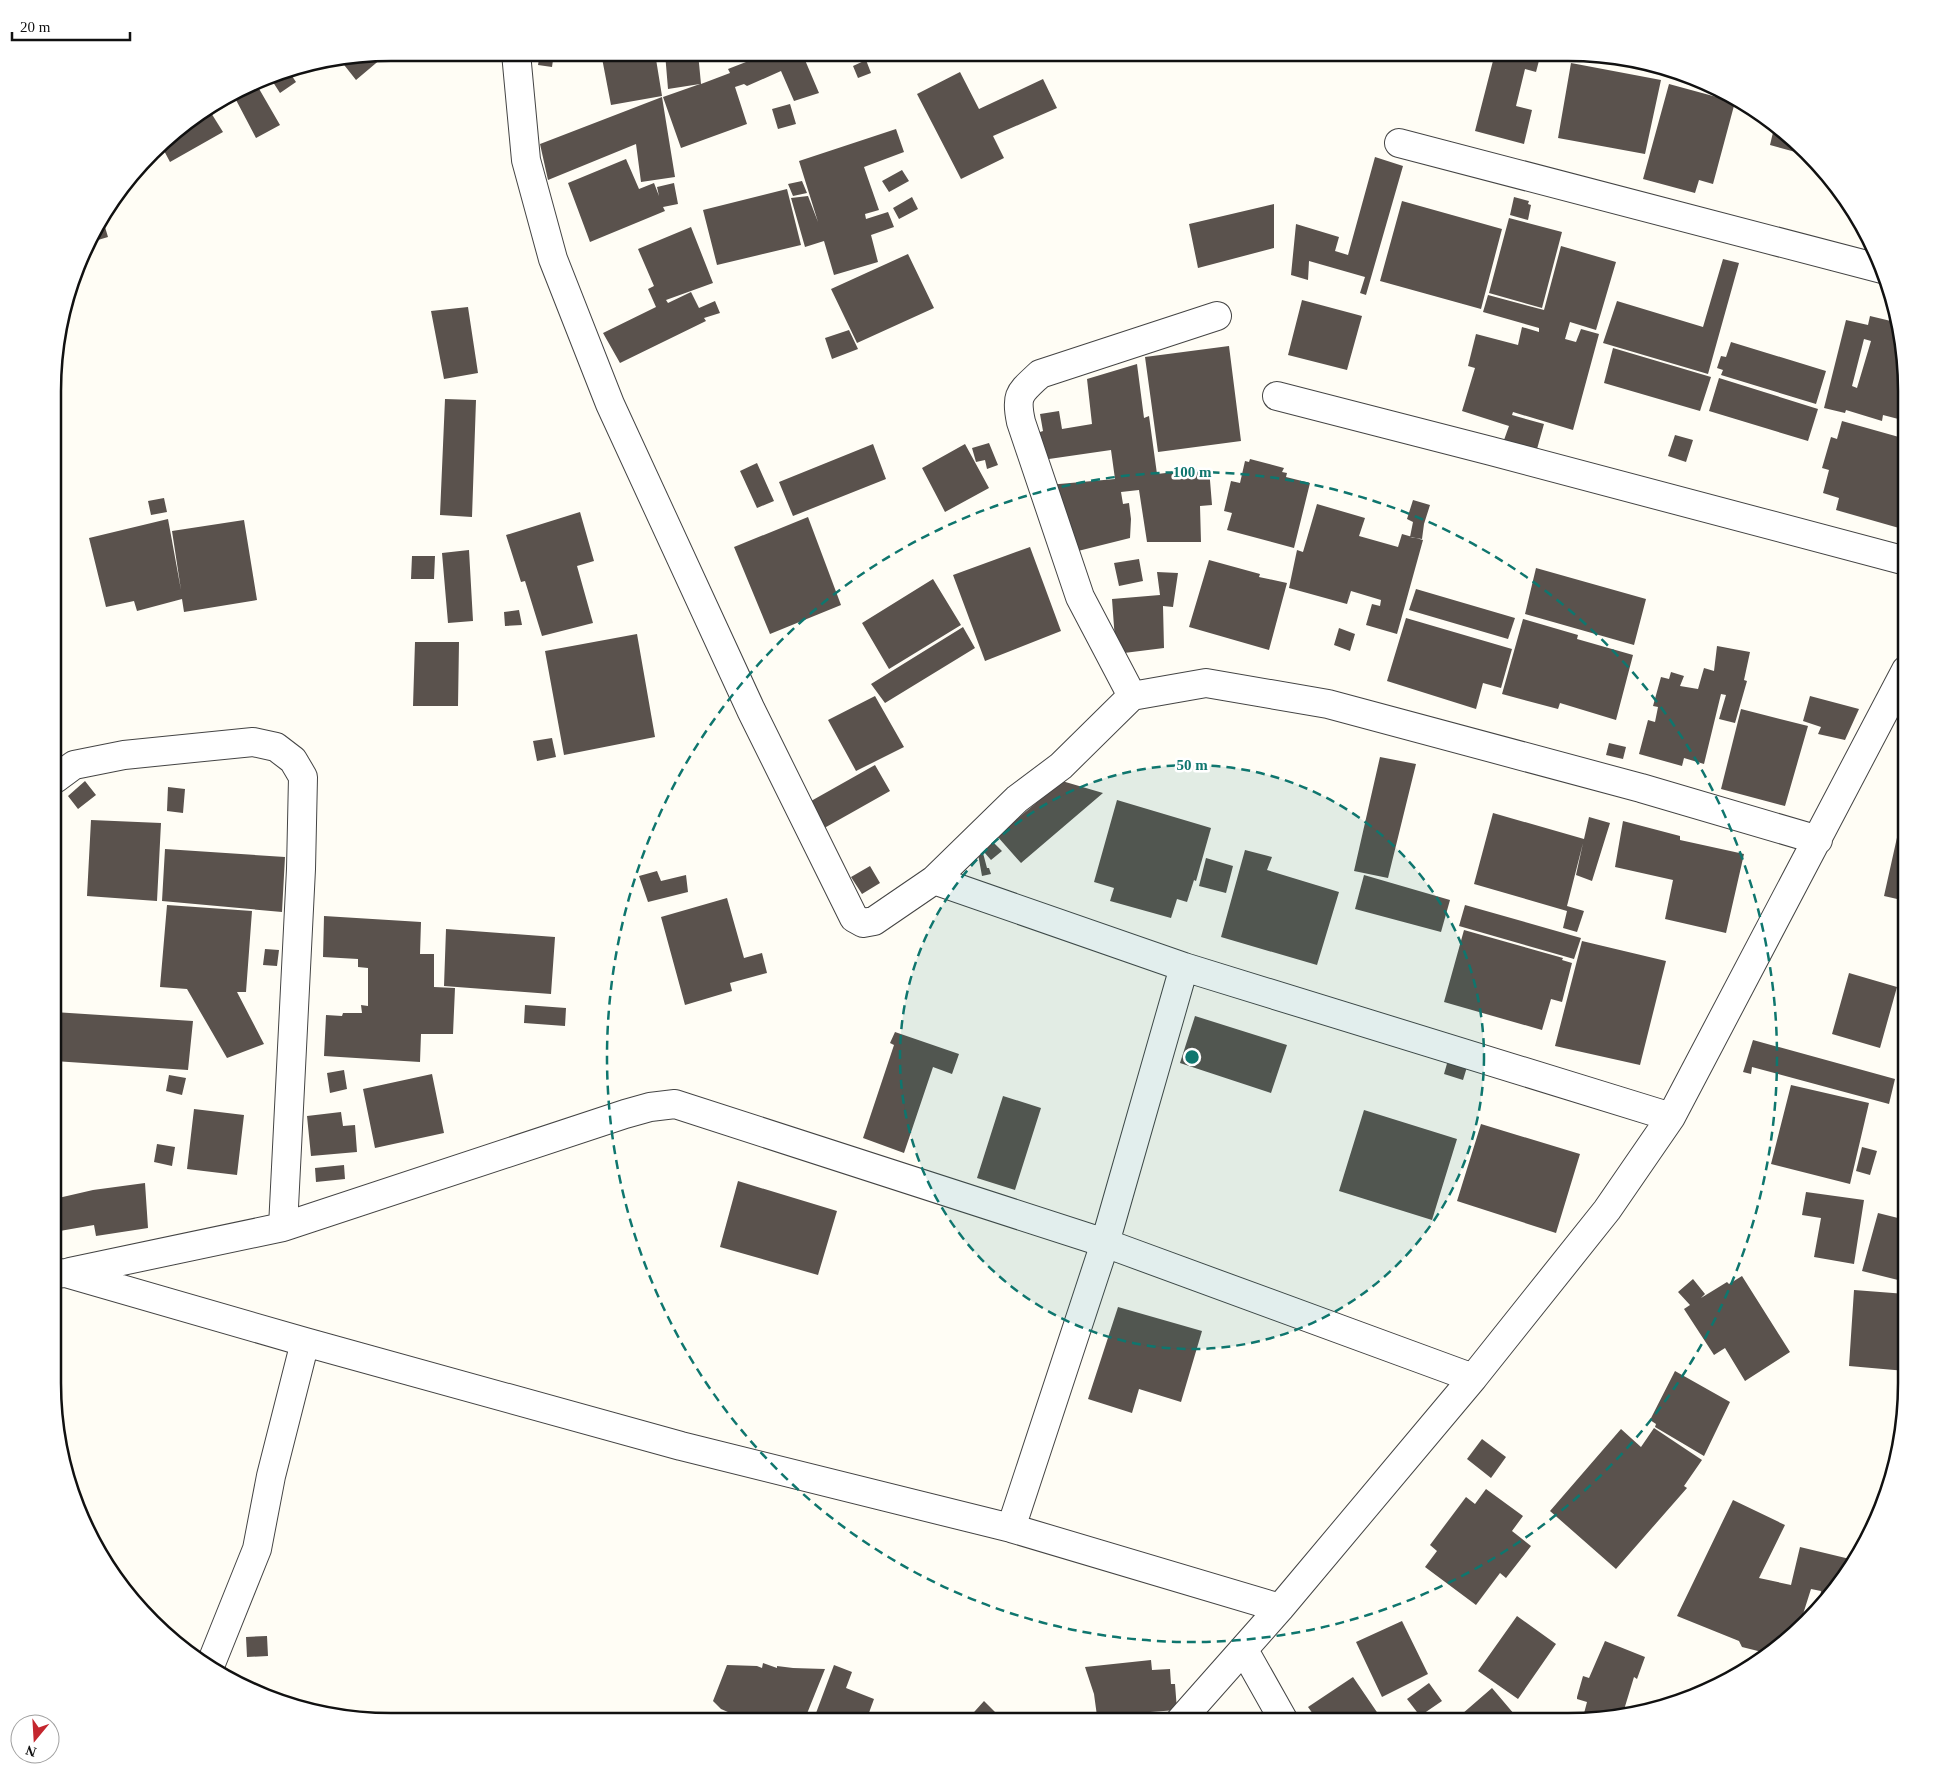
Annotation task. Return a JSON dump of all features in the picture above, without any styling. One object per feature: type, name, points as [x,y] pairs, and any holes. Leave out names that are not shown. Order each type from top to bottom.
[{"type":"street","points":[[517,61],[526,160],[553,259],[610,404],[751,710],[854,918],[863,923],[874,921],[934,880],[1018,799],[1061,766],[1132,696],[1206,682],[1328,704],[1641,788],[1818,840]]},
{"type":"street","points":[[1399,143],[1874,268]]},
{"type":"street","points":[[1132,696],[1080,597],[1020,422],[1017,403],[1024,389],[1040,374],[1218,316]]},
{"type":"street","points":[[1277,396],[1490,450],[1898,559]]},
{"type":"street","points":[[1187,1713],[1280,1608],[1473,1378],[1607,1210],[1671,1117],[1898,685]]},
{"type":"street","points":[[61,774],[74,765],[124,755],[253,742],[276,747],[293,760],[303,777],[301,868],[283,1227]]},
{"type":"street","points":[[934,880],[1184,967],[1671,1117]]},
{"type":"street","points":[[1011,1528],[1105,1243],[1184,967]]},
{"type":"street","points":[[61,1273],[283,1227],[650,1106],[675,1104],[1105,1243],[1473,1378]]},
{"type":"street","points":[[61,1273],[681,1446],[1011,1528],[1280,1608]]},
{"type":"street","points":[[213,1660],[257,1549],[271,1476],[305,1342]]},
{"type":"street","points":[[1244,1650],[1279,1713]]},
{"type":"building","points":[[539,61],[553,61],[552,67],[538,65]]},
{"type":"building","points":[[603,61],[656,61],[662,96],[611,105]]},
{"type":"building","points":[[666,61],[699,61],[701,84],[730,73],[728,69],[748,61],[805,61],[819,93],[794,101],[781,71],[747,86],[744,84],[735,87],[747,124],[681,148],[663,97],[700,84],[668,89]]},
{"type":"building","points":[[866,61],[871,73],[858,78],[853,66]]},
{"type":"building","points":[[1493,61],[1539,61],[1536,72],[1525,69],[1516,106],[1532,110],[1524,144],[1475,131]]},
{"type":"building","points":[[378,62],[356,80],[344,65]]},
{"type":"building","points":[[1571,63],[1661,80],[1645,154],[1558,138]]},
{"type":"building","points":[[960,72],[979,109],[1043,79],[1057,108],[993,136],[1004,158],[961,179],[917,94]]},
{"type":"building","points":[[293,77],[296,82],[280,93],[274,83]]},
{"type":"building","points":[[1669,84],[1718,97],[1734,106],[1713,184],[1699,180],[1695,193],[1643,179]]},
{"type":"building","points":[[259,89],[280,125],[256,138],[236,100]]},
{"type":"building","points":[[662,97],[675,177],[641,182],[636,144],[548,180],[540,144]]},
{"type":"building","points":[[790,104],[796,124],[778,129],[772,109]]},
{"type":"building","points":[[212,115],[223,132],[170,162],[165,152]]},
{"type":"building","points":[[896,129],[904,152],[864,167],[879,210],[865,214],[866,219],[888,212],[894,227],[871,235],[878,262],[834,275],[824,241],[805,247],[791,198],[808,196],[818,222],[799,161]]},
{"type":"building","points":[[1773,133],[1794,152],[1770,145]]},
{"type":"building","points":[[1375,157],[1403,166],[1366,295],[1360,293],[1365,277],[1309,261],[1308,280],[1291,275],[1296,224],[1339,237],[1335,251],[1348,255]]},
{"type":"building","points":[[626,159],[639,189],[654,183],[659,196],[657,187],[674,183],[678,204],[663,207],[665,211],[590,242],[568,183]]},
{"type":"building","points":[[902,170],[909,181],[889,192],[882,181]]},
{"type":"building","points":[[802,181],[807,193],[793,196],[788,184]]},
{"type":"building","points":[[787,189],[801,245],[717,265],[703,210]]},
{"type":"building","points":[[912,197],[918,209],[899,219],[893,208]]},
{"type":"building","points":[[1514,197],[1529,201],[1528,204],[1531,205],[1528,220],[1510,215]]},
{"type":"building","points":[[1402,201],[1502,229],[1481,309],[1380,281]]},
{"type":"building","points":[[1274,204],[1274,248],[1198,268],[1189,224]]},
{"type":"building","points":[[1509,218],[1562,232],[1542,308],[1489,293]]},
{"type":"building","points":[[105,227],[108,237],[98,240]]},
{"type":"building","points":[[691,227],[713,283],[666,300],[668,303],[691,292],[699,308],[715,301],[720,313],[704,318],[706,321],[620,363],[603,333],[656,307],[648,289],[654,286],[638,249]]},
{"type":"building","points":[[1561,246],[1616,262],[1596,330],[1570,322],[1565,339],[1576,342],[1581,329],[1599,334],[1573,430],[1513,412],[1512,415],[1544,424],[1537,449],[1504,440],[1509,426],[1462,411],[1475,368],[1468,366],[1476,334],[1518,345],[1522,327],[1539,332],[1539,328],[1483,312],[1488,295],[1544,310]]},
{"type":"building","points":[[908,254],[934,308],[857,343],[831,289]]},
{"type":"building","points":[[1723,259],[1739,263],[1708,374],[1603,343],[1617,301],[1703,327]]},
{"type":"building","points":[[1302,300],[1362,316],[1347,370],[1288,355]]},
{"type":"building","points":[[468,307],[478,373],[444,379],[431,311]]},
{"type":"building","points":[[1870,316],[1889,321],[1897,370],[1898,419],[1883,415],[1882,421],[1846,410],[1845,413],[1824,408],[1846,320],[1868,325]],"holes":[[[1864,339],[1871,341],[1857,388],[1852,386]]]},
{"type":"building","points":[[849,330],[858,349],[832,359],[825,338]]},
{"type":"building","points":[[1731,342],[1826,371],[1816,404],[1721,375],[1723,370],[1717,368],[1721,356],[1726,357]]},
{"type":"building","points":[[1229,346],[1241,441],[1158,452],[1145,357]]},
{"type":"building","points":[[1613,348],[1711,377],[1700,411],[1604,383]]},
{"type":"building","points":[[1137,364],[1144,418],[1149,416],[1157,474],[1209,468],[1212,505],[1200,506],[1201,542],[1147,542],[1139,490],[1121,492],[1123,504],[1129,503],[1131,519],[1130,538],[1074,552],[1048,485],[1115,479],[1111,450],[1042,460],[1037,433],[1043,431],[1040,414],[1059,411],[1062,429],[1092,424],[1087,379]]},
{"type":"building","points":[[1719,378],[1818,409],[1808,441],[1709,411]]},
{"type":"building","points":[[445,399],[476,400],[472,517],[440,515]]},
{"type":"building","points":[[1842,421],[1898,437],[1898,528],[1836,510],[1839,498],[1823,493],[1829,470],[1822,468],[1831,437],[1837,439]]},
{"type":"building","points":[[1675,435],[1693,440],[1686,462],[1668,456]]},
{"type":"building","points":[[989,443],[998,465],[987,469],[985,460],[976,462],[972,448]]},
{"type":"building","points":[[873,444],[886,479],[793,516],[779,482]]},
{"type":"building","points":[[965,444],[989,488],[945,512],[922,468]]},
{"type":"building","points":[[1250,459],[1284,468],[1282,472],[1287,473],[1286,477],[1310,483],[1294,548],[1227,530],[1232,513],[1224,511],[1231,481],[1240,483],[1245,461],[1249,462]]},
{"type":"building","points":[[757,463],[774,501],[757,508],[740,471]]},
{"type":"building","points":[[164,498],[167,512],[151,515],[148,501]]},
{"type":"building","points":[[1413,500],[1430,505],[1422,539],[1410,537],[1413,522],[1407,519]]},
{"type":"building","points":[[1317,504],[1365,518],[1359,536],[1398,547],[1402,534],[1423,540],[1397,634],[1366,625],[1372,604],[1380,606],[1381,600],[1351,591],[1347,604],[1289,588],[1297,550],[1303,552]]},
{"type":"building","points":[[580,512],[594,561],[577,566],[593,623],[542,636],[525,581],[521,582],[506,535]]},
{"type":"building","points":[[808,517],[841,605],[770,634],[734,547]]},
{"type":"building","points":[[168,519],[181,590],[172,531],[244,520],[257,600],[184,612],[182,599],[137,611],[134,601],[106,607],[89,538]]},
{"type":"building","points":[[1030,547],[1061,631],[985,661],[953,575]]},
{"type":"building","points":[[469,550],[473,621],[448,623],[442,553]]},
{"type":"building","points":[[412,556],[435,556],[434,579],[411,579]]},
{"type":"building","points":[[1139,559],[1143,581],[1119,586],[1114,563]]},
{"type":"building","points":[[1209,560],[1260,574],[1259,577],[1287,583],[1269,650],[1189,627]]},
{"type":"building","points":[[1536,568],[1646,599],[1634,645],[1525,614]]},
{"type":"building","points":[[1157,572],[1178,573],[1173,607],[1163,606],[1164,648],[1116,654],[1112,599],[1160,595]]},
{"type":"building","points":[[933,579],[961,625],[889,669],[862,623]]},
{"type":"building","points":[[1416,589],[1515,618],[1508,639],[1409,610]]},
{"type":"building","points":[[519,610],[522,625],[505,626],[504,612]]},
{"type":"building","points":[[1406,618],[1512,649],[1501,688],[1483,683],[1476,709],[1387,681]]},
{"type":"building","points":[[1523,619],[1578,635],[1577,639],[1633,655],[1616,720],[1560,703],[1558,709],[1502,694]]},
{"type":"building","points":[[963,627],[975,648],[885,703],[871,684]]},
{"type":"building","points":[[1339,628],[1355,634],[1350,651],[1334,645]]},
{"type":"building","points":[[637,634],[655,737],[564,755],[545,651]]},
{"type":"building","points":[[415,642],[459,642],[458,706],[413,706]]},
{"type":"building","points":[[1717,646],[1750,652],[1744,680],[1747,681],[1735,723],[1719,719],[1726,695],[1721,694],[1704,764],[1684,758],[1682,766],[1639,754],[1648,720],[1655,722],[1658,707],[1653,706],[1661,677],[1669,679],[1671,672],[1684,676],[1680,686],[1698,689],[1704,668],[1714,671]]},
{"type":"building","points":[[875,696],[904,747],[856,771],[828,720]]},
{"type":"building","points":[[1810,696],[1859,709],[1845,740],[1818,734],[1821,727],[1803,721]]},
{"type":"building","points":[[1741,709],[1808,726],[1785,806],[1721,789]]},
{"type":"building","points":[[552,738],[556,757],[537,761],[533,741]]},
{"type":"building","points":[[1609,743],[1626,747],[1623,759],[1606,755]]},
{"type":"building","points":[[1380,757],[1416,764],[1388,878],[1354,871]]},
{"type":"building","points":[[875,765],[890,791],[819,831],[804,805]]},
{"type":"building","points":[[85,781],[96,795],[78,809],[68,796]]},
{"type":"building","points":[[1062,781],[1103,793],[1021,863],[997,836]]},
{"type":"building","points":[[168,787],[185,789],[183,813],[167,811]]},
{"type":"building","points":[[1117,800],[1211,828],[1196,881],[1194,880],[1187,902],[1177,899],[1171,918],[1110,901],[1114,888],[1094,882]]},
{"type":"building","points":[[1493,813],[1584,839],[1589,817],[1610,823],[1592,881],[1576,875],[1583,843],[1567,906],[1584,911],[1577,932],[1563,928],[1567,911],[1474,884]]},
{"type":"building","points":[[91,820],[161,823],[157,901],[87,896]]},
{"type":"building","points":[[1623,821],[1680,836],[1680,840],[1744,854],[1726,933],[1665,919],[1673,880],[1615,867]]},
{"type":"building","points":[[1898,833],[1898,899],[1884,896]]},
{"type":"building","points":[[993,842],[1002,851],[991,860],[983,853],[987,868],[989,868],[991,874],[982,876],[978,854]]},
{"type":"building","points":[[165,849],[285,857],[282,912],[162,901]]},
{"type":"building","points":[[1245,850],[1272,857],[1267,870],[1339,892],[1317,965],[1221,937]]},
{"type":"building","points":[[1206,858],[1233,866],[1226,893],[1199,886]]},
{"type":"building","points":[[870,866],[880,883],[862,894],[851,877]]},
{"type":"building","points":[[657,871],[661,881],[686,875],[688,892],[648,902],[639,876]]},
{"type":"building","points":[[1364,875],[1450,900],[1441,932],[1355,909]]},
{"type":"building","points":[[727,898],[744,958],[762,953],[767,973],[730,983],[732,991],[685,1005],[661,917]]},
{"type":"building","points":[[167,905],[252,911],[246,992],[237,992],[264,1044],[227,1058],[187,989],[160,987]]},
{"type":"building","points":[[1465,905],[1581,938],[1574,959],[1459,926]]},
{"type":"building","points":[[324,916],[421,922],[420,954],[434,954],[434,987],[455,988],[453,1034],[421,1034],[420,1062],[324,1056],[326,1015],[342,1016],[343,1013],[362,1013],[361,1005],[368,1006],[368,968],[358,967],[358,959],[323,957]]},
{"type":"building","points":[[446,929],[555,937],[551,994],[444,986]]},
{"type":"building","points":[[1464,930],[1563,958],[1562,960],[1572,963],[1562,1002],[1551,999],[1542,1030],[1444,1002]]},
{"type":"building","points":[[1582,941],[1666,961],[1640,1065],[1555,1046]]},
{"type":"building","points":[[265,949],[279,950],[277,966],[263,965]]},
{"type":"building","points":[[1849,973],[1897,987],[1880,1048],[1832,1034]]},
{"type":"building","points":[[525,1005],[566,1008],[565,1026],[524,1023]]},
{"type":"building","points":[[61,1012],[193,1021],[188,1070],[61,1061]]},
{"type":"building","points":[[1195,1016],[1287,1045],[1271,1093],[1180,1063]]},
{"type":"building","points":[[895,1032],[959,1054],[952,1074],[933,1067],[904,1153],[863,1138],[894,1045],[890,1043]]},
{"type":"building","points":[[1753,1040],[1895,1079],[1889,1104],[1752,1067],[1751,1074],[1743,1072]]},
{"type":"building","points":[[1448,1060],[1467,1067],[1463,1080],[1444,1074]]},
{"type":"building","points":[[344,1070],[347,1089],[330,1093],[327,1073]]},
{"type":"building","points":[[432,1074],[444,1133],[375,1148],[363,1089]]},
{"type":"building","points":[[169,1075],[186,1078],[182,1095],[166,1091]]},
{"type":"building","points":[[1791,1085],[1869,1103],[1850,1184],[1771,1164]]},
{"type":"building","points":[[1003,1096],[1041,1108],[1015,1190],[977,1178]]},
{"type":"building","points":[[194,1109],[244,1115],[237,1175],[187,1169]]},
{"type":"building","points":[[1364,1110],[1457,1139],[1432,1220],[1339,1191]]},
{"type":"building","points":[[341,1112],[343,1126],[355,1125],[357,1152],[311,1156],[307,1116]]},
{"type":"building","points":[[1481,1124],[1580,1154],[1556,1233],[1457,1201]]},
{"type":"building","points":[[157,1144],[175,1147],[172,1166],[154,1162]]},
{"type":"building","points":[[1862,1147],[1877,1151],[1870,1175],[1856,1171]]},
{"type":"building","points":[[344,1165],[345,1179],[316,1182],[315,1168]]},
{"type":"building","points":[[738,1181],[837,1211],[818,1275],[720,1247]]},
{"type":"building","points":[[145,1183],[148,1228],[96,1236],[94,1225],[61,1231],[61,1197],[93,1190]]},
{"type":"building","points":[[1806,1192],[1864,1200],[1854,1264],[1814,1257],[1821,1218],[1802,1215]]},
{"type":"building","points":[[1878,1213],[1898,1218],[1898,1280],[1862,1271]]},
{"type":"building","points":[[1742,1276],[1790,1352],[1745,1381],[1725,1348],[1714,1355],[1684,1309],[1690,1305],[1678,1292],[1693,1279],[1705,1294],[1701,1298],[1727,1282],[1729,1284]]},
{"type":"building","points":[[1854,1290],[1898,1293],[1898,1370],[1849,1366]]},
{"type":"building","points":[[1118,1307],[1202,1331],[1181,1402],[1139,1389],[1132,1413],[1088,1399]]},
{"type":"building","points":[[1675,1371],[1730,1402],[1704,1456],[1655,1427],[1656,1424],[1650,1420]]},
{"type":"building","points":[[1654,1428],[1702,1460],[1684,1486],[1687,1488],[1616,1569],[1550,1511],[1621,1429],[1641,1447]]},
{"type":"building","points":[[1482,1439],[1506,1457],[1491,1478],[1467,1459]]},
{"type":"building","points":[[1486,1489],[1523,1516],[1512,1531],[1531,1546],[1506,1578],[1500,1573],[1476,1605],[1425,1567],[1437,1551],[1430,1545],[1466,1497],[1475,1504]]},
{"type":"building","points":[[1733,1500],[1785,1525],[1759,1578],[1791,1585],[1800,1547],[1847,1558],[1821,1594],[1821,1591],[1811,1589],[1801,1616],[1759,1651],[1742,1647],[1739,1641],[1677,1616]]},
{"type":"building","points":[[1517,1616],[1556,1644],[1518,1699],[1478,1671]]},
{"type":"building","points":[[1402,1621],[1428,1674],[1382,1697],[1356,1642]]},
{"type":"building","points":[[267,1636],[268,1656],[247,1657],[246,1637]]},
{"type":"building","points":[[1605,1641],[1645,1657],[1637,1679],[1634,1677],[1625,1707],[1584,1712],[1587,1702],[1577,1699],[1577,1697],[1583,1676],[1589,1678]]},
{"type":"building","points":[[1151,1660],[1152,1670],[1170,1669],[1171,1684],[1175,1684],[1177,1710],[1137,1713],[1097,1713],[1094,1694],[1085,1667]]},
{"type":"building","points":[[763,1663],[777,1668],[777,1666],[825,1669],[807,1713],[730,1713],[721,1709],[713,1701],[727,1665],[757,1666],[762,1668]]},
{"type":"building","points":[[834,1665],[852,1672],[846,1688],[874,1699],[869,1713],[816,1713]]},
{"type":"building","points":[[1353,1677],[1378,1713],[1312,1713],[1308,1707]]},
{"type":"building","points":[[1429,1683],[1442,1701],[1424,1713],[1418,1713],[1407,1699]]},
{"type":"building","points":[[1492,1688],[1513,1713],[1463,1713]]},
{"type":"building","points":[[984,1701],[996,1713],[973,1713]]}]
